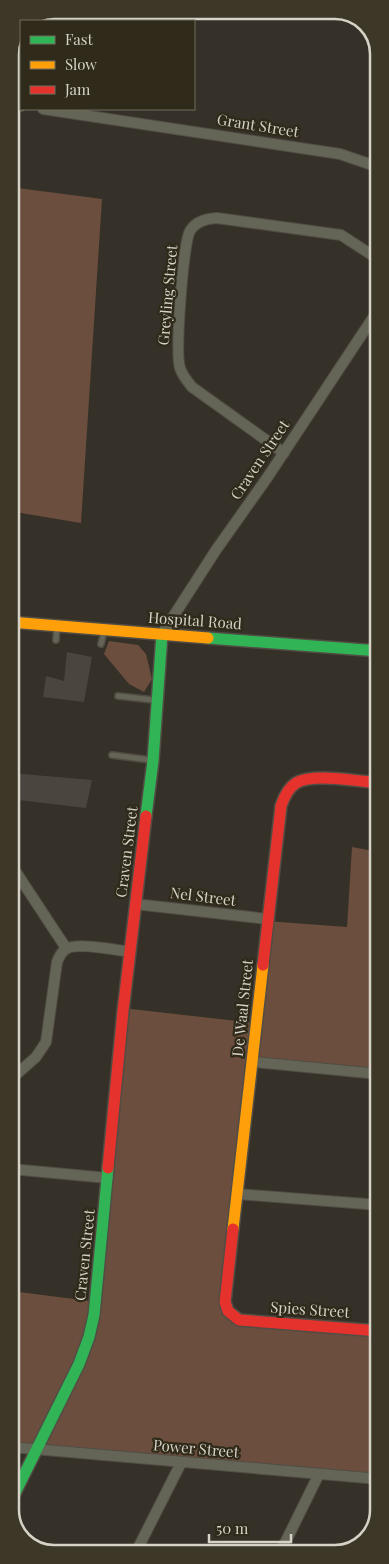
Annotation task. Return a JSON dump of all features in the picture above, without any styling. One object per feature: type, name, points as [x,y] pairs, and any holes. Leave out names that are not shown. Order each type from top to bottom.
[{"type":"main road","name":"Hospital Road","points":[[19,623],[370,650]]},
{"type":"main road","name":"Craven Street","points":[[19,1484],[79,1364],[89,1337],[96,1301],[122,1012],[153,761],[162,634]]},
{"type":"main road","name":"De Waal Street","points":[[239,1320],[228,1311],[225,1302],[283,800],[288,790],[307,778],[370,782]]},
{"type":"main road","name":"Spies Street","points":[[239,1320],[370,1330]]},
{"type":"street","name":"Grant Street","points":[[50,110],[340,154],[370,164]]},
{"type":"street","name":"Greyling Street","points":[[284,453],[192,386],[186,381],[179,367],[178,337],[186,246],[190,230],[207,218],[217,218],[341,236],[347,238],[370,254]]},
{"type":"street","name":"Craven Street","points":[[162,634],[216,550],[284,453],[370,322]]},
{"type":"street","points":[[19,877],[66,948]]},
{"type":"street","name":"Nel Street","points":[[135,904],[268,919]]},
{"type":"street","points":[[19,1071],[36,1057],[46,1042],[57,962],[62,952],[71,946],[85,946],[130,952]]},
{"type":"street","points":[[253,1062],[370,1073]]},
{"type":"street","points":[[19,1170],[108,1178]]},
{"type":"street","points":[[238,1194],[370,1204]]},
{"type":"street","name":"Power Street","points":[[19,1448],[370,1478]]},
{"type":"street","points":[[140,1545],[181,1462]]},
{"type":"street","points":[[284,1545],[320,1474]]},
{"type":"lane","points":[[56,640],[58,626]]},
{"type":"lane","points":[[101,644],[104,629]]},
{"type":"lane","points":[[118,696],[158,700]]},
{"type":"lane","points":[[112,755],[153,761]]},
{"type":"shaded area","points":[[19,188],[102,199],[81,523],[19,513]]},
{"type":"shaded area","points":[[109,641],[138,645],[146,654],[152,679],[144,692],[129,684],[104,654]]},
{"type":"shaded area","points":[[352,847],[370,850],[370,1075],[250,1064],[224,1302],[239,1322],[370,1333],[370,1480],[19,1449],[19,1292],[90,1301],[122,1008],[255,1023],[266,921],[347,927]]},
{"type":"building","points":[[67,652],[92,657],[84,702],[43,697],[46,676],[64,681]]},
{"type":"building","points":[[19,774],[92,780],[86,808],[19,800]]},
{"type":"traffic: fast","points":[[146,816],[153,761],[162,634]]},
{"type":"traffic: fast","points":[[208,638],[370,650]]},
{"type":"traffic: fast","points":[[19,1485],[79,1364],[89,1337],[94,1315],[108,1168]]},
{"type":"traffic: slow","points":[[19,623],[208,638]]},
{"type":"traffic: slow","points":[[233,1229],[263,965]]},
{"type":"traffic: jam","points":[[263,965],[283,799],[296,783],[313,778],[336,778],[370,782]]},
{"type":"traffic: jam","points":[[108,1168],[123,1011],[146,816]]},
{"type":"traffic: jam","points":[[233,1229],[225,1302],[228,1311],[239,1320],[370,1330]]}]
